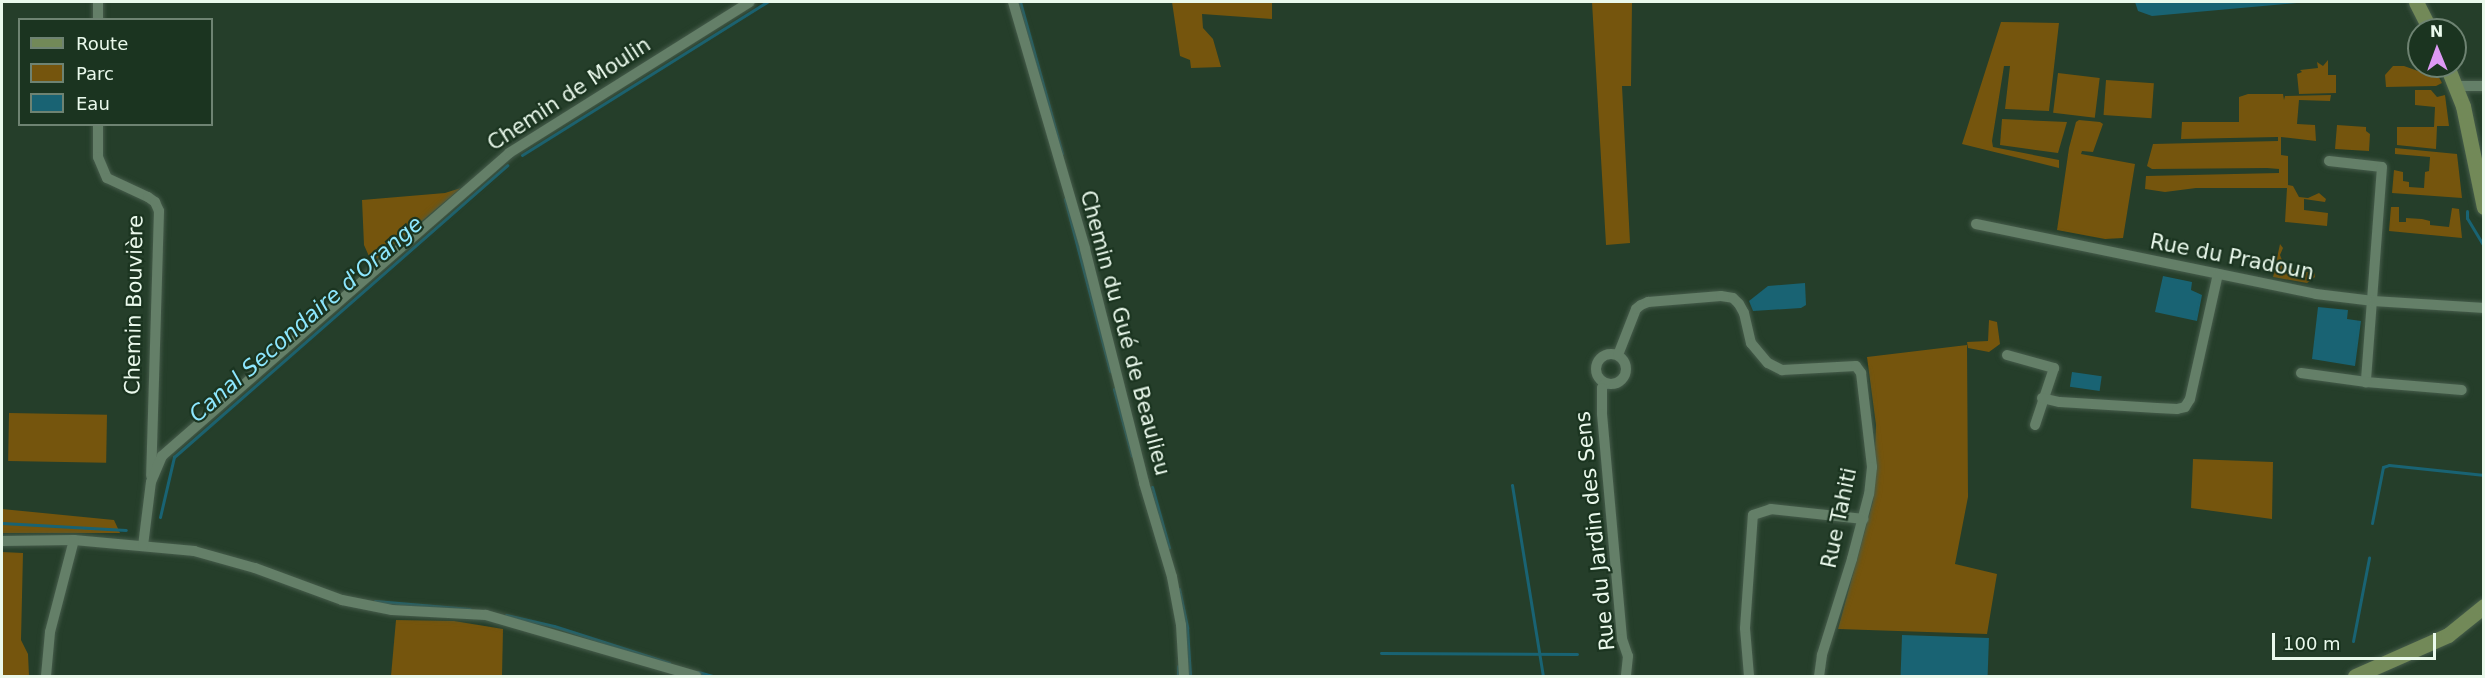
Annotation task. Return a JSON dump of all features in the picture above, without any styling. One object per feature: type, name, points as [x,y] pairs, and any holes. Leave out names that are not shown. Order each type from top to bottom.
[{"type":"street","points":[[98,2],[98,18]]},
{"type":"street","name":"Chemin de Moulin","points":[[143,546],[151,482],[162,456],[509,153],[750,2]]},
{"type":"street","name":"Chemin du Gué de Beaulieu","points":[[1014,2],[1085,249],[1144,483],[1172,577],[1181,624],[1184,676]]},
{"type":"street","points":[[2416,2],[2424,18]]},
{"type":"street","points":[[2452,78],[2463,106],[2484,207]]},
{"type":"street","points":[[2456,86],[2484,86]]},
{"type":"street","name":"Chemin Bouvière","points":[[98,126],[98,157],[107,178],[147,196],[155,202],[159,211],[151,482]]},
{"type":"street","points":[[2330,161],[2382,167],[2374,301],[2366,382]]},
{"type":"street","name":"Rue du Pradoun","points":[[1976,224],[2316,294],[2374,301],[2484,308]]},
{"type":"street","points":[[2042,398],[2060,402],[2157,408],[2185,407],[2193,388],[2218,274]]},
{"type":"street","name":"Rue Tahiti","points":[[1618,355],[1636,309],[1641,306],[1648,302],[1721,296],[1733,298],[1739,304],[1744,313],[1751,344],[1768,363],[1782,370],[1856,366],[1861,373],[1872,467],[1863,519],[1822,656],[1819,676]]},
{"type":"street","name":"Rue du Jardin des Sens","points":[[1607,354],[1618,355],[1626,366],[1625,376],[1614,384],[1605,383],[1596,370],[1599,360],[1607,354]]},
{"type":"street","points":[[2007,355],[2054,368],[2042,398],[2035,425]]},
{"type":"street","points":[[2301,373],[2366,382],[2462,390]]},
{"type":"street","name":"Rue du Jardin des Sens","points":[[1605,383],[1602,388],[1602,414],[1622,639],[1628,656],[1626,676]]},
{"type":"street","points":[[1749,676],[1745,628],[1753,515],[1771,509],[1863,519]]},
{"type":"street","points":[[46,676],[50,632],[74,540]]},
{"type":"street","points":[[2,541],[74,540],[194,551],[255,568],[342,600],[392,610],[486,615],[696,676]]},
{"type":"street","points":[[2355,676],[2448,635],[2484,606]]},
{"type":"green space","points":[[1172,2],[1272,3],[1272,19],[1202,14],[1203,28],[1213,39],[1221,67],[1191,68],[1190,60],[1180,56]]},
{"type":"green space","points":[[1592,2],[1632,2],[1631,86],[1622,86],[1630,243],[1606,245]]},
{"type":"green space","points":[[2001,22],[2059,23],[2049,111],[2005,109],[2010,66],[2004,66],[1993,147],[2059,160],[2059,168],[1962,144]]},
{"type":"green space","points":[[2328,60],[2328,75],[2336,75],[2336,93],[2299,94],[2297,74],[2302,72],[2300,70],[2318,68],[2317,62],[2323,66]]},
{"type":"green space","points":[[2393,66],[2404,66],[2407,67],[2407,78],[2439,78],[2442,83],[2436,86],[2386,87],[2385,75]]},
{"type":"green space","points":[[2058,73],[2100,78],[2095,118],[2053,113]]},
{"type":"green space","points":[[2106,80],[2154,83],[2151,118],[2104,115]]},
{"type":"green space","points":[[2415,90],[2431,90],[2437,97],[2445,95],[2449,126],[2437,126],[2436,149],[2397,145],[2397,127],[2434,127],[2435,107],[2415,105]]},
{"type":"green space","points":[[2248,94],[2283,94],[2284,100],[2285,96],[2331,95],[2330,101],[2299,100],[2297,124],[2315,125],[2316,141],[2281,137],[2281,155],[2288,156],[2288,185],[2293,186],[2299,197],[2308,198],[2319,193],[2326,199],[2325,202],[2304,199],[2304,210],[2328,213],[2327,226],[2285,222],[2287,188],[2196,188],[2165,192],[2145,189],[2146,176],[2279,173],[2279,169],[2267,168],[2152,169],[2147,166],[2153,144],[2278,141],[2278,137],[2181,139],[2182,122],[2239,122],[2239,97]]},
{"type":"green space","points":[[2002,119],[2067,122],[2058,153],[2000,145]]},
{"type":"green space","points":[[2079,120],[2103,124],[2093,152],[2082,151],[2081,154],[2135,164],[2123,238],[2105,239],[2057,230],[2069,148],[2076,122]]},
{"type":"green space","points":[[2337,125],[2366,127],[2366,131],[2370,134],[2369,151],[2335,149]]},
{"type":"green space","points":[[2395,148],[2457,154],[2462,198],[2392,193],[2394,170],[2403,172],[2403,181],[2409,182],[2409,187],[2424,188],[2425,172],[2429,171],[2430,157],[2395,154]]},
{"type":"green space","points":[[461,188],[372,263],[364,245],[362,200],[445,193]]},
{"type":"green space","points":[[2391,207],[2399,207],[2399,222],[2406,222],[2406,218],[2422,219],[2430,221],[2430,225],[2449,227],[2452,208],[2459,209],[2462,238],[2389,231]]},
{"type":"green space","points":[[2280,244],[2283,248],[2280,255],[2285,268],[2292,267],[2294,272],[2314,272],[2315,277],[2307,283],[2273,277]]},
{"type":"green space","points":[[1989,320],[1997,322],[2000,344],[1989,352],[1968,348],[1967,342],[1988,341]]},
{"type":"green space","points":[[1967,345],[1968,497],[1955,564],[1997,574],[1987,634],[1838,629],[1873,501],[1876,425],[1867,357]]},
{"type":"green space","points":[[9,413],[107,415],[106,463],[8,461]]},
{"type":"green space","points":[[2193,459],[2273,462],[2272,519],[2191,508]]},
{"type":"green space","points":[[2,509],[114,520],[120,533],[2,533]]},
{"type":"green space","points":[[2,552],[23,553],[21,640],[28,654],[29,676],[2,676]]},
{"type":"green space","points":[[396,620],[454,621],[503,629],[502,676],[391,676]]},
{"type":"water","points":[[2135,2],[2308,2],[2152,16],[2138,11]]},
{"type":"water","points":[[2163,276],[2192,282],[2191,290],[2202,295],[2197,321],[2155,312]]},
{"type":"water","points":[[1805,283],[1806,305],[1801,308],[1753,311],[1749,301],[1768,286]]},
{"type":"water","points":[[2318,307],[2348,310],[2347,319],[2361,321],[2355,366],[2312,359]]},
{"type":"water","points":[[2072,372],[2102,376],[2100,391],[2070,387]]},
{"type":"water","points":[[1902,635],[1989,638],[1988,676],[1901,676]]},
{"type":"waterway","name":"Canal Secondaire d'Orange","points":[[522,155],[767,2]]},
{"type":"waterway","points":[[1020,2],[1062,153]]},
{"type":"waterway","name":"Canal Secondaire d'Orange","points":[[160,517],[174,457],[507,165]]},
{"type":"waterway","points":[[1065,199],[1110,371]]},
{"type":"waterway","points":[[2467,211],[2467,218],[2484,246]]},
{"type":"waterway","points":[[1114,389],[1132,456]]},
{"type":"waterway","points":[[2372,523],[2383,467],[2389,465],[2484,475]]},
{"type":"waterway","points":[[1512,485],[1543,676]]},
{"type":"waterway","points":[[1152,487],[1169,548]]},
{"type":"waterway","name":"Canal Secondaire d'Orange","points":[[2,523],[126,530]]},
{"type":"waterway","points":[[2353,641],[2369,558]]},
{"type":"waterway","points":[[1179,589],[1187,628],[1190,676]]},
{"type":"waterway","points":[[375,601],[470,609]]},
{"type":"waterway","points":[[506,615],[554,626],[669,663]]},
{"type":"waterway","points":[[1381,653],[1577,654]]},
{"type":"waterway","points":[[1178,666],[1178,676]]},
{"type":"waterway","points":[[698,672],[713,676]]}]
